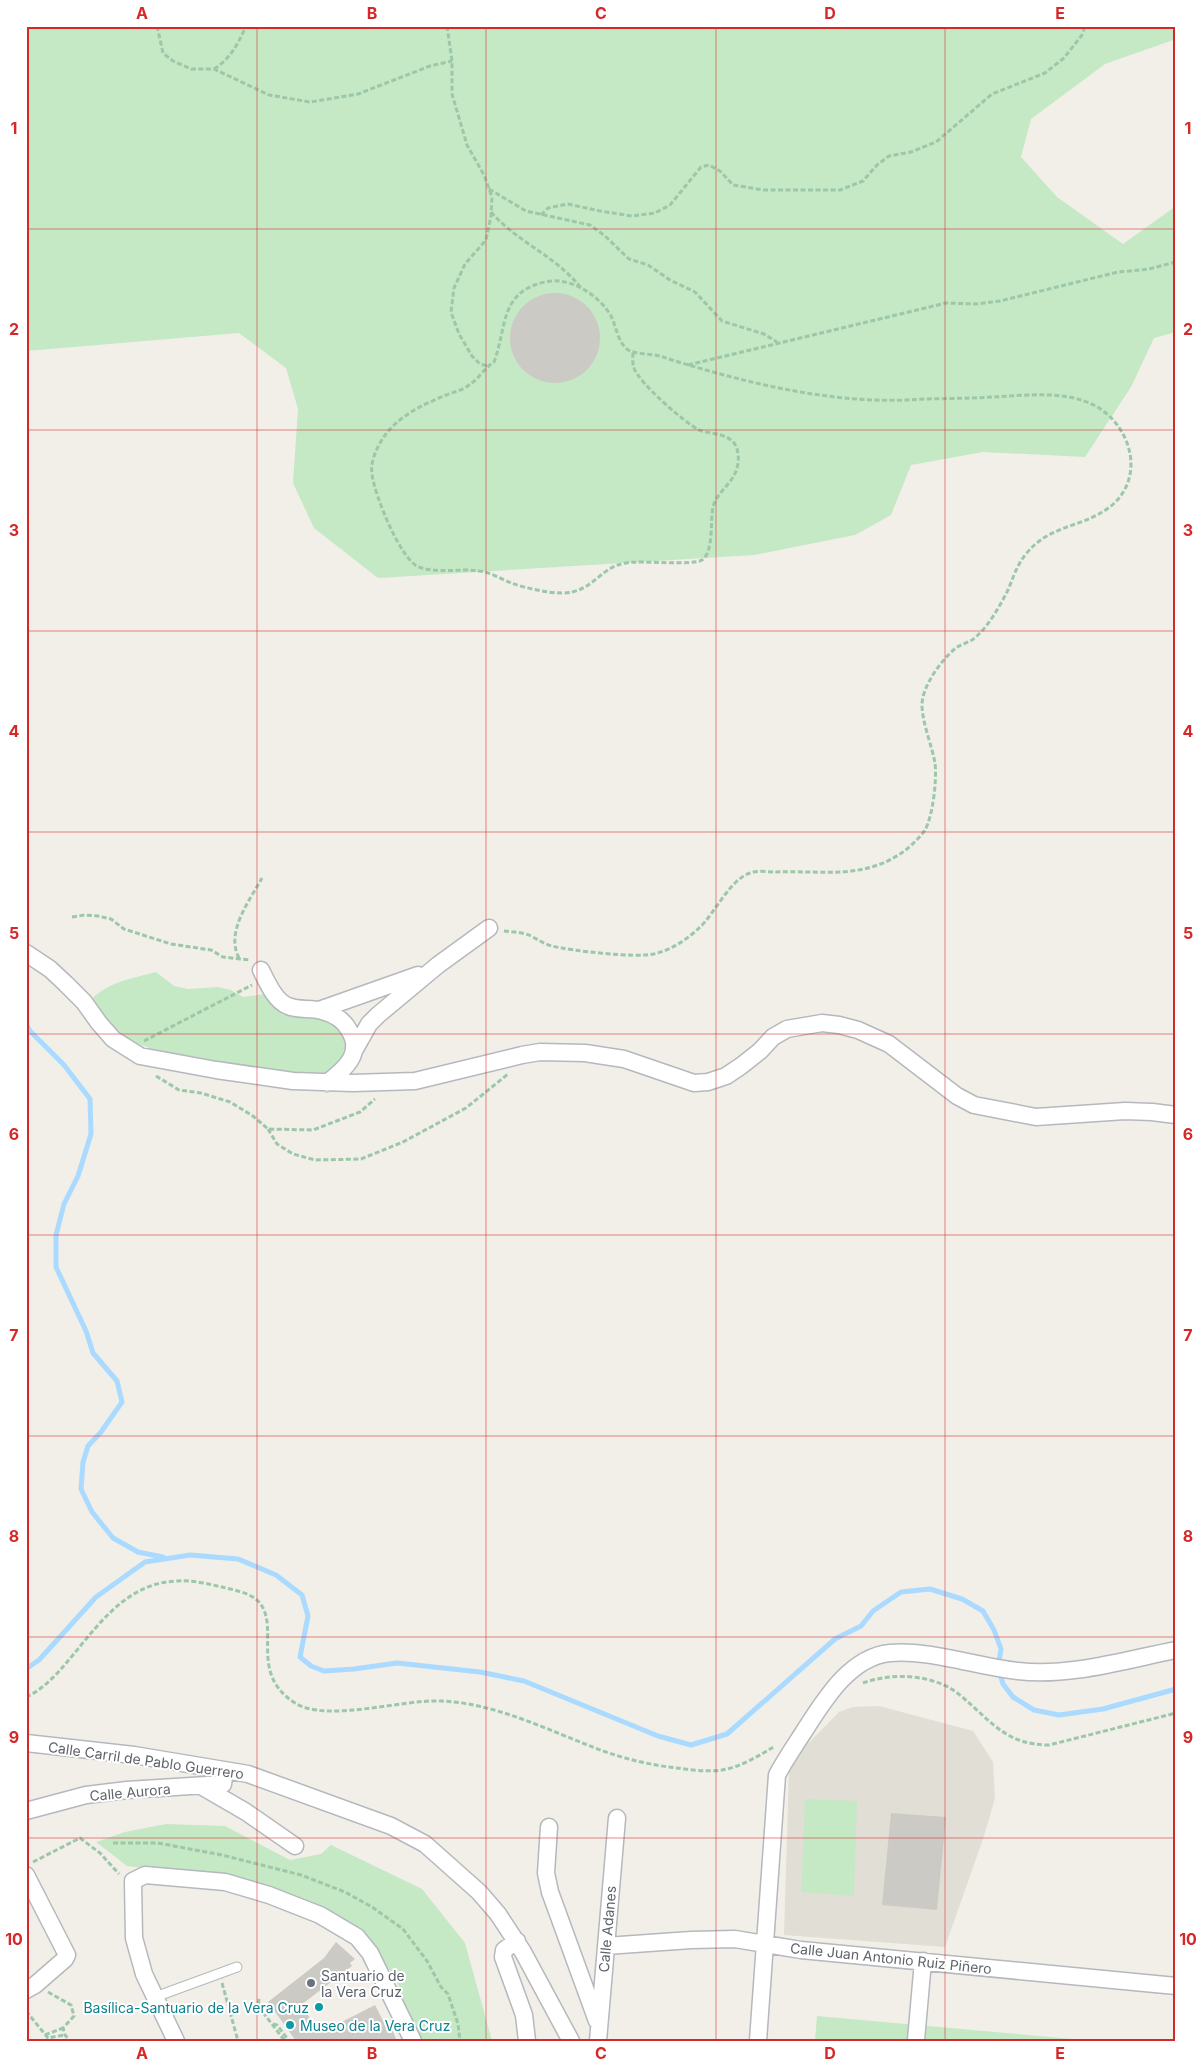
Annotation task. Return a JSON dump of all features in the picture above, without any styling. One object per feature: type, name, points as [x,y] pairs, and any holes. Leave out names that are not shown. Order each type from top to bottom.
[{"type":"street","points":[[327,1083],[340,1073],[350,1061],[369,1024],[438,965],[488,928]]},
{"type":"street","points":[[26,953],[50,968],[84,1002],[113,1039],[134,1052],[253,1076],[312,1083],[415,1081],[540,1052],[585,1053],[624,1059],[694,1083],[708,1082],[726,1076],[741,1066],[760,1051],[773,1036],[787,1029],[822,1023],[858,1030],[889,1044],[956,1096],[974,1105],[1036,1117],[1125,1112],[1152,1112],[1176,1115]]},
{"type":"street","points":[[319,1010],[414,977],[438,965]]},
{"type":"street","points":[[262,973],[274,993],[287,1006],[319,1010],[334,1015],[341,1020],[354,1038],[356,1049]]},
{"type":"street","points":[[758,2041],[777,1775],[786,1757],[823,1702],[849,1674],[867,1660],[881,1654],[891,1653],[924,1655],[1018,1671],[1046,1672],[1065,1671],[1176,1650]]},
{"type":"street","name":"Calle Carril de Pablo Guerrero","points":[[26,1743],[134,1755],[248,1774],[391,1826],[425,1844],[479,1892],[498,1914],[517,1941],[571,2041]]},
{"type":"street","name":"Calle Aurora","points":[[26,1811],[86,1795],[223,1784],[225,1771]]},
{"type":"street","points":[[203,1787],[246,1812],[295,1846]]},
{"type":"street","name":"Calle Adanes","points":[[598,2033],[617,1818]]},
{"type":"street","points":[[549,1827],[546,1873],[550,1892],[598,2033]]},
{"type":"street","points":[[27,1869],[67,1955],[65,1959],[30,1987]]},
{"type":"street","points":[[176,2041],[144,1974],[134,1938],[133,1881],[145,1875],[225,1882],[269,1895],[320,1915],[357,1937],[370,1953],[413,2041]]},
{"type":"street","name":"Calle Juan Antonio Ruiz Piñero","points":[[606,1946],[712,1939],[752,1941],[802,1950],[1176,1986]]},
{"type":"street","points":[[517,1941],[504,1950],[503,1957],[524,2015],[527,2041]]},
{"type":"street","points":[[916,2040],[923,1961]]},
{"type":"lane","points":[[155,1996],[237,1967]]},
{"type":"path","points":[[157,26],[163,53],[173,61],[191,68],[214,69],[269,95],[310,102],[358,94],[430,66],[452,60]]},
{"type":"path","points":[[214,69],[228,58],[237,47],[246,26]]},
{"type":"path","points":[[447,26],[452,60],[452,94],[467,144],[484,175],[492,197],[486,240],[465,264],[454,288],[451,312],[459,334],[472,356],[480,364],[488,366]]},
{"type":"path","points":[[541,215],[548,208],[568,204],[600,212],[632,216],[654,213],[670,205],[702,167],[709,165],[720,171],[733,185],[764,190],[840,190],[863,181],[877,165],[889,156],[911,152],[936,142],[992,94],[1045,73],[1064,58],[1082,34],[1085,26]]},
{"type":"path","points":[[489,189],[526,211],[590,225],[605,236],[629,259],[648,265],[670,280],[695,292],[722,321],[764,334],[778,342]]},
{"type":"path","points":[[488,928],[526,934],[549,946],[653,954],[683,943],[704,924],[734,884],[750,873],[789,871],[838,874],[866,870],[908,849],[925,830],[934,788],[936,767],[922,704],[927,682],[956,648],[971,640],[987,625],[999,607],[1016,568],[1042,537],[1107,509],[1122,494],[1131,476],[1132,456],[1114,418],[1097,407],[1076,398],[1037,393],[975,398],[855,400],[819,395],[738,378],[655,355],[633,352],[622,344],[612,317],[599,301],[559,266],[514,234],[491,212]]},
{"type":"path","points":[[687,365],[946,303],[976,304],[1000,301],[1118,272],[1149,269],[1176,262]]},
{"type":"path","points":[[582,288],[565,281],[548,281],[521,292],[509,305],[502,325],[494,362],[488,366],[478,379],[467,387],[434,400],[402,417],[384,437],[374,454],[371,472],[377,496],[406,556],[418,567],[480,571],[522,586],[549,591],[574,592],[592,584],[613,566],[625,563],[650,561],[701,562],[709,551],[714,504],[733,479],[738,467],[739,456],[736,446],[732,440],[699,430],[686,421],[653,391],[637,374],[633,366],[633,352]]},
{"type":"path","points":[[239,958],[235,950],[237,929],[245,907],[262,878]]},
{"type":"path","points":[[72,917],[85,915],[111,919],[124,929],[171,944],[211,950],[223,957],[256,960],[262,973],[252,985],[134,1052],[157,1076],[179,1090],[201,1093],[230,1102],[253,1116],[268,1129],[277,1144],[293,1154],[315,1160],[361,1159],[403,1142],[466,1108],[506,1078],[522,1055]]},
{"type":"path","points":[[268,1129],[313,1130],[335,1123],[360,1112],[388,1082]]},
{"type":"path","points":[[26,1697],[37,1692],[55,1675],[103,1620],[124,1600],[156,1584],[181,1581],[229,1588],[245,1593],[259,1603],[267,1618],[267,1658],[272,1677],[289,1698],[303,1707],[337,1710],[426,1701],[457,1703],[511,1717],[624,1758],[663,1767],[689,1770],[720,1770],[730,1768],[763,1753],[790,1737],[803,1734]]},
{"type":"path","points":[[862,1684],[888,1677],[914,1678],[944,1684],[960,1695],[1005,1735],[1035,1745],[1049,1745],[1176,1713]]},
{"type":"path","points":[[27,1869],[80,1838],[100,1852],[116,1873],[133,1881]]},
{"type":"path","points":[[219,1973],[238,2041]]},
{"type":"path","points":[[30,1987],[71,2005],[73,2008],[74,2016],[63,2028],[44,2035]]},
{"type":"path","points":[[259,2000],[258,2006],[284,2041]]},
{"type":"path","points":[[26,2011],[48,2038],[52,2039],[64,2035]]},
{"type":"path","points":[[272,2024],[277,2025],[289,2041]]},
{"type":"path","points":[[63,2028],[64,2035],[70,2041]]},
{"type":"shaded area","points":[[879,1706],[973,1731],[993,1762],[995,1798],[984,1836],[945,1947],[784,1935],[789,1771],[796,1756],[839,1712],[853,1707]]},
{"type":"green space","points":[[26,26],[1176,26],[1176,39],[1105,64],[1031,119],[1021,157],[1057,197],[1123,244],[1176,206],[1176,332],[1154,338],[1131,387],[1085,457],[983,452],[911,465],[891,515],[855,535],[754,555],[378,578],[314,528],[293,483],[298,409],[286,368],[239,333],[26,351]]},
{"type":"green space","points":[[156,972],[174,986],[188,989],[218,987],[231,990],[243,997],[266,994],[284,1015],[325,1019],[336,1023],[348,1042],[348,1050],[337,1067],[325,1073],[279,1074],[162,1053],[129,1040],[115,1028],[91,1000],[97,994],[113,985]]},
{"type":"green space","points":[[805,1799],[857,1801],[854,1896],[801,1892]]},
{"type":"green space","points":[[166,1824],[225,1826],[290,1860],[321,1854],[331,1845],[422,1889],[465,1943],[492,2041],[411,2041],[399,1986],[370,1939],[331,1915],[228,1878],[127,1866],[96,1842],[125,1832]]},
{"type":"green space","points":[[817,2016],[1095,2041],[815,2041]]},
{"type":"building","points":[[555,293],[572,296],[587,306],[597,321],[600,338],[597,355],[587,370],[572,380],[555,383],[538,380],[523,370],[513,355],[510,338],[513,321],[523,306],[538,296]]},
{"type":"building","points":[[891,1813],[946,1817],[937,1910],[882,1905]]},
{"type":"building","name":"Santuario de la Vera Cruz","points":[[336,1942],[355,1959],[350,1963],[352,1966],[301,2005],[320,2033],[375,2005],[383,2021],[388,2020],[397,2041],[296,2041],[268,2002],[324,1958]]},
{"type":"waterway","points":[[26,1024],[30,1031],[64,1065],[90,1099],[91,1134],[78,1176],[64,1204],[56,1235],[56,1267],[86,1331],[93,1353],[117,1381],[122,1402],[101,1432],[88,1446],[83,1462],[81,1489],[92,1512],[113,1538],[138,1552],[163,1557]]},
{"type":"waterway","points":[[26,1669],[39,1660],[96,1597],[145,1562],[190,1555],[238,1559],[276,1575],[302,1595],[308,1616],[300,1657],[311,1666],[324,1671],[397,1663],[480,1672],[524,1681],[658,1736],[691,1745],[727,1734],[835,1639],[861,1626],[873,1611],[901,1592],[930,1589],[962,1599],[983,1611],[994,1630],[1001,1649],[998,1667],[1003,1684],[1013,1697],[1034,1710],[1059,1715],[1103,1709],[1176,1689]]},
{"type":"place","name":"Santuario de la Vera Cruz","points":[[311,1983]]},
{"type":"place","name":"Basílica-Santuario de la Vera Cruz","points":[[319,2007]]},
{"type":"place","name":"Museo de la Vera Cruz","points":[[290,2025]]}]
